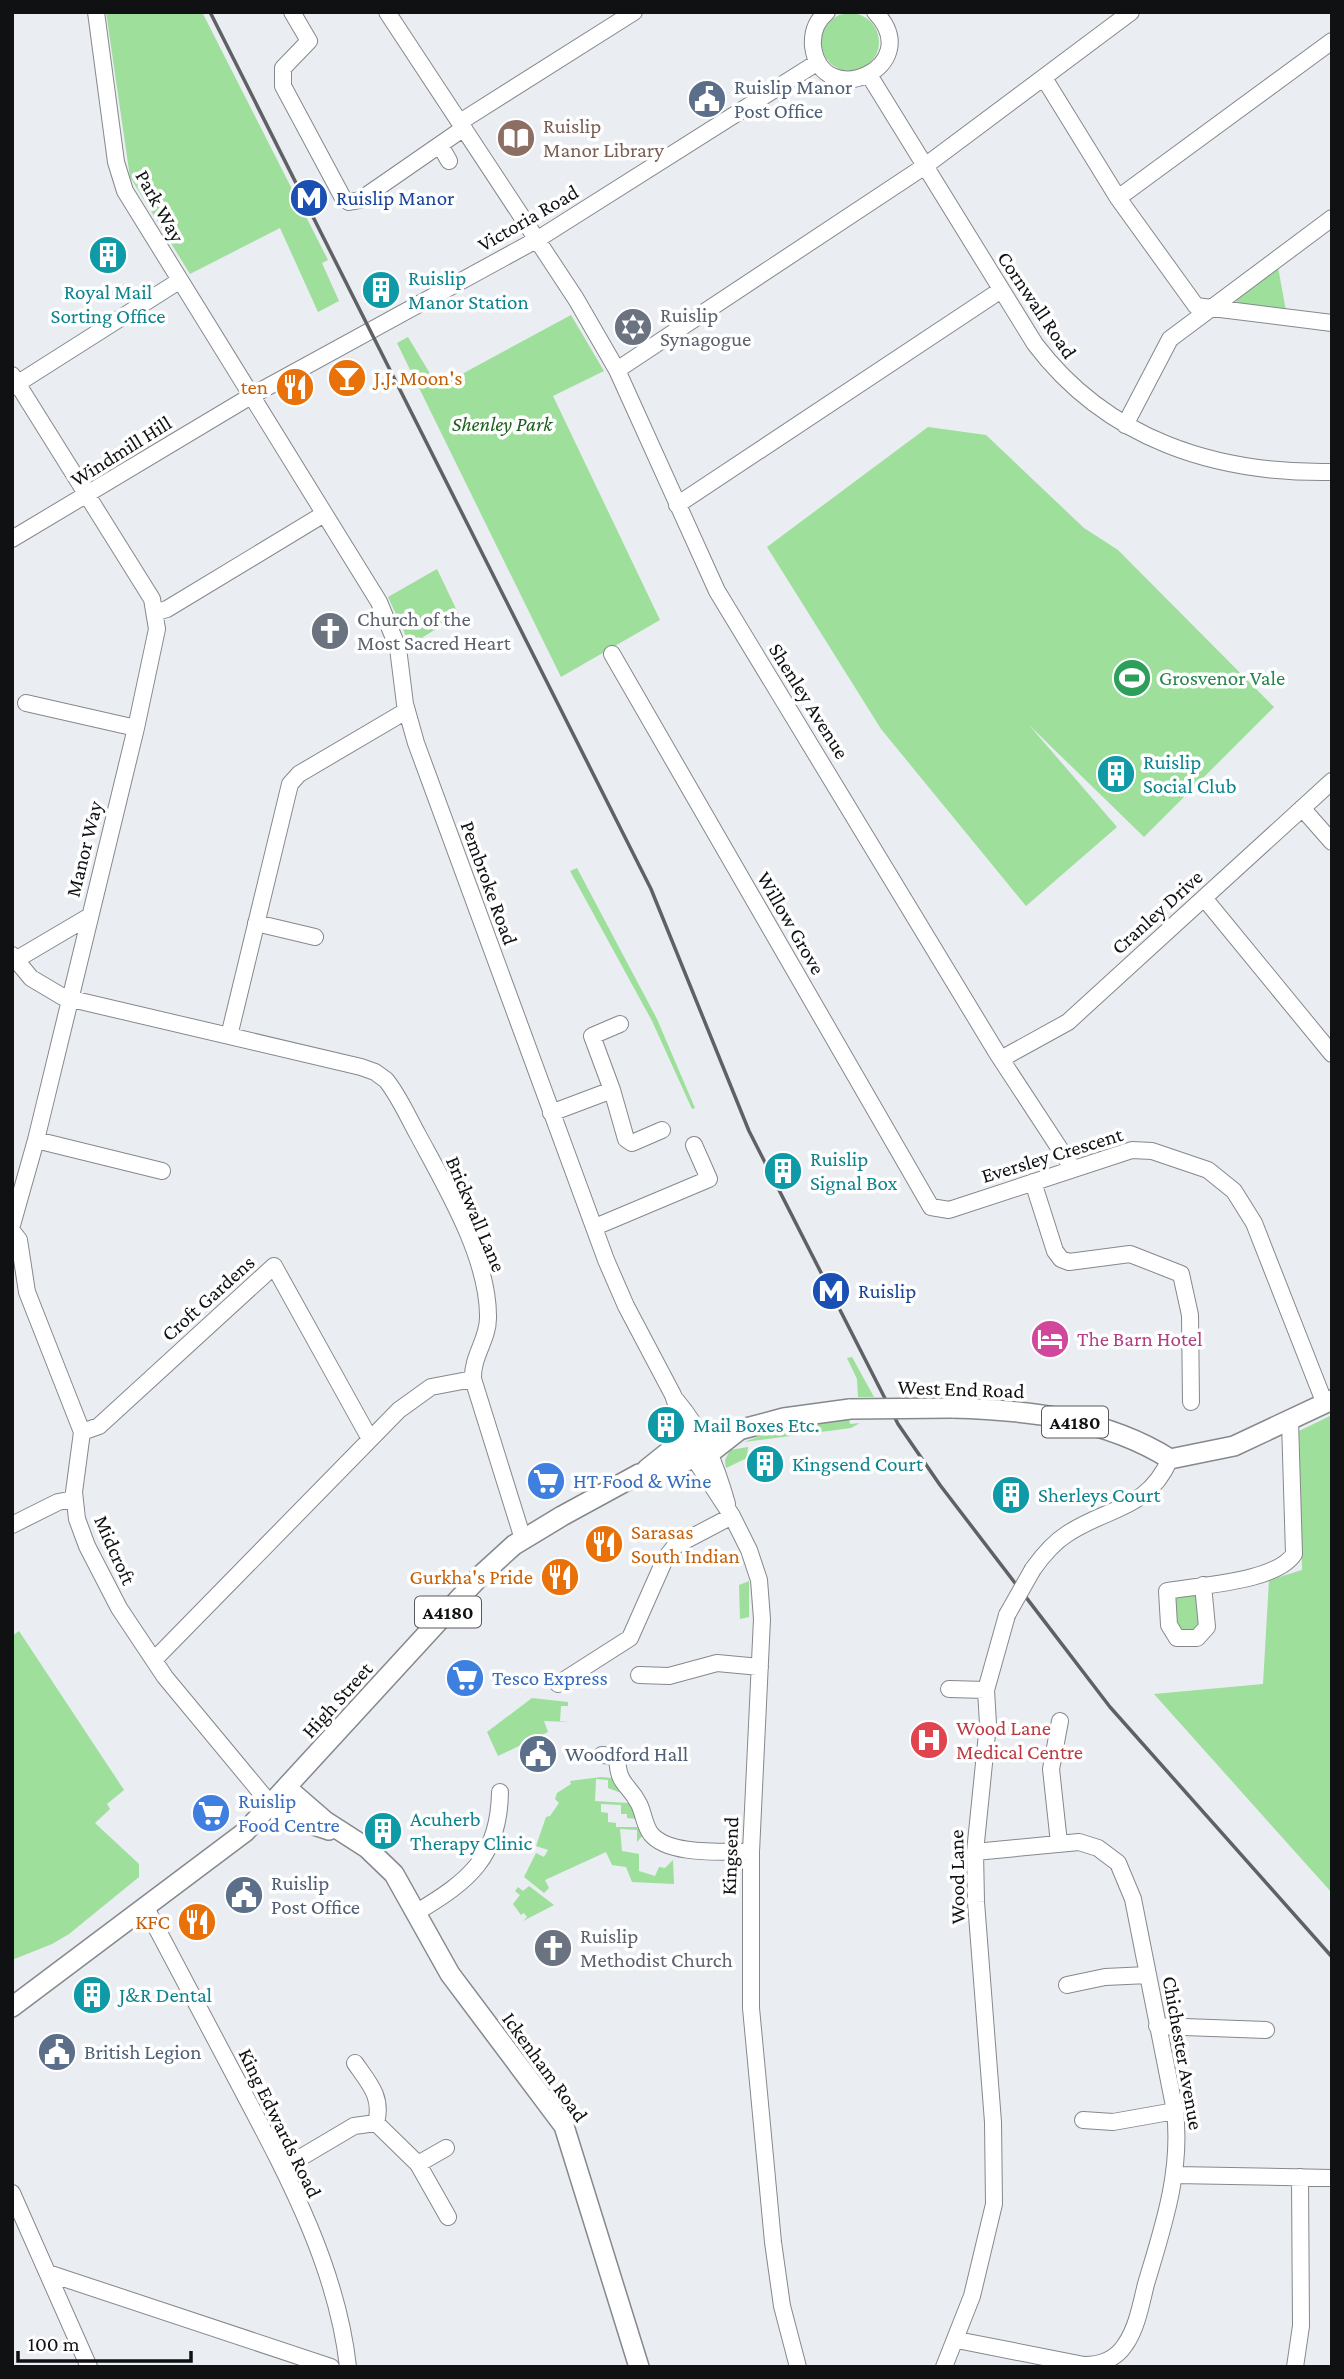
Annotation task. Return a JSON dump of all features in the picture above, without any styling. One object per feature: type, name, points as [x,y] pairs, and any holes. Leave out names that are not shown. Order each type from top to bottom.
[{"type":"main road","points":[[1170,1459],[1234,1446],[1328,1402]]},
{"type":"main road","name":"West End Road","points":[[696,1445],[784,1418],[850,1409],[952,1408],[1029,1414],[1102,1427],[1136,1439],[1170,1459]]},
{"type":"main road","name":"High Street","points":[[12,2007],[146,1909],[245,1832],[480,1576],[523,1539],[696,1445]]},
{"type":"main road","name":"Ickenham Road","points":[[287,1788],[306,1807],[382,1860],[417,1912],[456,1982],[564,2126],[639,2367]]},
{"type":"main road","name":"Ickenham Road","points":[[271,1806],[288,1816],[343,1834]]},
{"type":"street","name":"Park Way","points":[[96,12],[119,177],[179,281],[251,396]]},
{"type":"street","points":[[292,12],[309,41],[283,68],[283,86],[339,193],[353,202],[381,195],[462,125],[634,12]]},
{"type":"street","name":"Shenley Avenue","points":[[387,12],[538,239],[617,370],[717,591],[1001,1059],[1073,1169]]},
{"type":"street","points":[[827,12],[816,26],[813,38],[818,62],[836,77],[847,80],[869,75],[886,56],[887,30],[882,14]]},
{"type":"street","points":[[617,370],[925,166],[1131,12]]},
{"type":"street","points":[[1118,198],[1332,41]]},
{"type":"street","name":"Victoria Road","points":[[251,396],[538,239],[818,62]]},
{"type":"street","name":"Cornwall Road","points":[[869,75],[1001,290],[1059,376],[1125,425],[1175,450],[1235,464],[1332,472]]},
{"type":"street","points":[[1044,78],[1118,198],[1190,301],[1198,307],[1332,323]]},
{"type":"street","points":[[440,145],[449,161]]},
{"type":"street","points":[[1125,425],[1170,339],[1332,218]]},
{"type":"street","points":[[179,281],[14,382],[88,496],[152,599],[157,612],[167,609],[324,514]]},
{"type":"street","points":[[677,505],[1001,290]]},
{"type":"street","name":"Windmill Hill","points":[[12,539],[88,496],[251,396]]},
{"type":"street","name":"Pembroke Road","points":[[251,396],[379,602],[400,656],[406,711],[551,1113],[626,1306],[696,1445]]},
{"type":"street","name":"Manor Way","points":[[12,1225],[36,1140],[136,728],[157,629],[157,612]]},
{"type":"street","name":"Willow Grove","points":[[612,654],[927,1202],[936,1210]]},
{"type":"street","points":[[26,704],[136,728]]},
{"type":"street","points":[[90,916],[13,959],[38,984],[70,999],[229,1036],[293,780],[406,711]]},
{"type":"street","name":"Cranley Drive","points":[[1001,1059],[1068,1022],[1332,781]]},
{"type":"street","points":[[1302,808],[1332,842]]},
{"type":"street","points":[[1204,898],[1332,1054]]},
{"type":"street","points":[[256,923],[315,937]]},
{"type":"street","points":[[620,1024],[592,1036],[626,1139],[632,1143],[662,1130]]},
{"type":"street","name":"Brickwall Lane","points":[[229,1036],[361,1067],[381,1076],[394,1092],[432,1161],[478,1265],[488,1317],[485,1336],[474,1360],[473,1379]]},
{"type":"street","points":[[551,1113],[612,1090]]},
{"type":"street","points":[[36,1140],[162,1171]]},
{"type":"street","points":[[595,1227],[709,1180],[694,1145]]},
{"type":"street","name":"Eversley Crescent","points":[[936,1210],[949,1210],[1122,1153],[1142,1150],[1208,1170],[1222,1179],[1245,1205],[1328,1402]]},
{"type":"street","points":[[1033,1182],[1055,1251],[1061,1259],[1069,1262],[1130,1254],[1181,1274],[1189,1301],[1191,1402]]},
{"type":"street","name":"Midcroft","points":[[12,1231],[19,1240],[18,1281],[82,1432],[74,1499],[80,1530],[99,1572],[153,1660],[271,1806]]},
{"type":"street","name":"Croft Gardens","points":[[82,1432],[99,1426],[274,1266],[370,1439]]},
{"type":"street","points":[[153,1660],[370,1439],[424,1390],[473,1379],[523,1539]]},
{"type":"street","points":[[1203,1585],[1273,1572],[1294,1554],[1290,1420]]},
{"type":"street","name":"Kingsend","points":[[696,1445],[749,1550],[759,1580],[762,1609],[751,1852],[749,1982],[758,2102],[782,2306],[798,2367]]},
{"type":"street","name":"Wood Lane","points":[[944,2367],[957,2340],[988,2239],[995,2181],[975,1852],[988,1724],[986,1690],[1007,1615],[1033,1569],[1068,1534],[1145,1496],[1162,1477],[1170,1459]]},
{"type":"street","points":[[12,1525],[58,1502],[74,1499]]},
{"type":"street","points":[[558,1684],[630,1638],[665,1559],[675,1546],[732,1516]]},
{"type":"street","points":[[639,1675],[669,1676],[718,1663],[760,1667]]},
{"type":"street","points":[[949,1689],[986,1690]]},
{"type":"street","points":[[1059,1843],[1051,1769],[1060,1721]]},
{"type":"street","points":[[602,1755],[617,1756],[623,1784],[639,1804],[649,1831],[660,1843],[675,1848],[751,1852]]},
{"type":"street","points":[[417,1912],[459,1886],[479,1864],[494,1834],[500,1792]]},
{"type":"street","name":"Chichester Avenue","points":[[957,2340],[1093,2366],[1119,2353],[1130,2336],[1175,2175],[1175,2111],[1148,1975],[1124,1873],[1118,1863],[1098,1848],[1079,1842],[975,1852]]},
{"type":"street","name":"King Edwards Road","points":[[146,1909],[283,2168],[332,2287],[344,2332],[348,2367]]},
{"type":"street","points":[[1064,1986],[1105,1977],[1148,1975]]},
{"type":"street","points":[[1157,2026],[1266,2030]]},
{"type":"street","points":[[355,2063],[377,2096],[379,2110],[376,2123]]},
{"type":"street","points":[[1080,2119],[1113,2122],[1175,2111]]},
{"type":"street","points":[[283,2168],[354,2126],[376,2123]]},
{"type":"street","points":[[376,2123],[418,2164],[448,2217]]},
{"type":"street","points":[[418,2164],[446,2148]]},
{"type":"street","points":[[1175,2175],[1332,2178]]},
{"type":"street","points":[[1295,2367],[1301,2326],[1300,2177]]},
{"type":"street","points":[[12,2193],[89,2367]]},
{"type":"street","points":[[48,2273],[331,2367]]},
{"type":"green space","points":[[106,12],[202,12],[328,260],[322,263],[339,301],[318,312],[280,228],[190,274],[130,177]]},
{"type":"green space","points":[[844,13],[856,13],[871,21],[879,36],[879,48],[871,63],[856,71],[844,71],[829,63],[821,48],[821,36],[829,21]]},
{"type":"green space","points":[[1278,267],[1286,311],[1237,305],[1236,299]]},
{"type":"green space","name":"Shenley Park","points":[[571,315],[604,371],[553,396],[660,620],[561,677],[397,343],[408,337],[438,387]]},
{"type":"green space","points":[[928,427],[986,435],[1084,528],[1118,550],[1274,707],[1144,837],[1029,725],[1117,827],[1026,906],[881,729],[767,547]]},
{"type":"green space","points":[[437,569],[459,615],[410,645],[388,597]]},
{"type":"green space","points":[[577,868],[657,1019],[695,1108],[692,1109],[652,1021],[570,871]]},
{"type":"green space","points":[[852,1357],[874,1397],[858,1397],[857,1379],[847,1358]]},
{"type":"green space","points":[[1332,1415],[1332,1893],[1154,1694],[1263,1684],[1269,1580],[1302,1570],[1299,1431]]},
{"type":"green space","points":[[849,1419],[850,1424],[860,1423],[851,1428],[744,1442],[776,1430]]},
{"type":"green space","points":[[748,1447],[747,1458],[726,1468],[725,1460],[730,1450]]},
{"type":"green space","points":[[749,1581],[749,1617],[740,1619],[739,1585]]},
{"type":"green space","points":[[1203,1585],[1208,1622],[1182,1640],[1167,1591]]},
{"type":"green space","points":[[19,1631],[124,1790],[107,1804],[110,1809],[95,1823],[139,1864],[139,1877],[69,1934],[12,1960],[12,1636]]},
{"type":"green space","points":[[532,1698],[568,1702],[568,1706],[561,1706],[560,1721],[569,1722],[544,1721],[548,1732],[498,1756],[487,1732]]},
{"type":"green space","points":[[601,1777],[612,1778],[621,1793],[608,1788],[608,1780],[596,1779],[595,1801],[629,1803],[637,1819],[621,1814],[621,1805],[601,1804],[601,1812],[608,1813],[608,1822],[616,1823],[616,1827],[640,1827],[643,1835],[637,1842],[637,1830],[620,1829],[622,1851],[639,1854],[639,1871],[655,1876],[659,1867],[665,1868],[673,1860],[674,1884],[632,1882],[626,1867],[612,1865],[606,1852],[545,1880],[549,1888],[544,1893],[524,1877],[536,1853],[544,1857],[548,1850],[536,1846],[546,1817],[550,1816],[559,1803],[555,1799],[557,1793],[571,1784],[570,1781]]},
{"type":"green space","points":[[529,1886],[554,1905],[523,1921],[527,1917],[524,1913],[521,1915],[513,1904],[520,1895],[515,1891],[518,1887],[523,1891]]},
{"type":"railway","points":[[210,12],[651,889],[749,1131],[898,1424],[940,1485],[1110,1707],[1332,1957]]},
{"type":"place","name":"Ruislip Manor Post Office","points":[[707,99]]},
{"type":"place","name":"Ruislip Manor Library","points":[[516,138]]},
{"type":"place","name":"Ruislip Manor","points":[[309,198]]},
{"type":"place","name":"Royal Mail Sorting Office","points":[[108,255]]},
{"type":"place","name":"Ruislip Manor Station","points":[[381,290]]},
{"type":"place","name":"Ruislip Synagogue","points":[[633,327]]},
{"type":"place","name":"J.J. Moon's","points":[[347,378]]},
{"type":"place","name":"ten","points":[[295,387]]},
{"type":"place","name":"Church of the Most Sacred Heart","points":[[330,631]]},
{"type":"place","name":"Grosvenor Vale","points":[[1132,678]]},
{"type":"place","name":"Ruislip Social Club","points":[[1116,774]]},
{"type":"place","name":"Ruislip Signal Box","points":[[783,1171]]},
{"type":"place","name":"Ruislip","points":[[831,1291]]},
{"type":"place","name":"The Barn Hotel","points":[[1050,1339]]},
{"type":"place","name":"Mail Boxes Etc.","points":[[666,1425]]},
{"type":"place","name":"Kingsend Court","points":[[765,1464]]},
{"type":"place","name":"HT Food & Wine","points":[[546,1481]]},
{"type":"place","name":"Sherleys Court","points":[[1011,1495]]},
{"type":"place","name":"Sarasas South Indian","points":[[604,1544]]},
{"type":"place","name":"Gurkha's Pride","points":[[560,1577]]},
{"type":"place","name":"Tesco Express","points":[[465,1678]]},
{"type":"place","name":"Wood Lane Medical Centre","points":[[929,1740]]},
{"type":"place","name":"Woodford Hall","points":[[538,1754]]},
{"type":"place","name":"Ruislip Food Centre","points":[[211,1813]]},
{"type":"place","name":"Acuherb Therapy Clinic","points":[[383,1831]]},
{"type":"place","name":"Ruislip Post Office","points":[[244,1895]]},
{"type":"place","name":"KFC","points":[[197,1922]]},
{"type":"place","name":"Ruislip Methodist Church","points":[[553,1948]]},
{"type":"place","name":"J&R Dental","points":[[92,1995]]},
{"type":"place","name":"British Legion","points":[[57,2052]]}]
